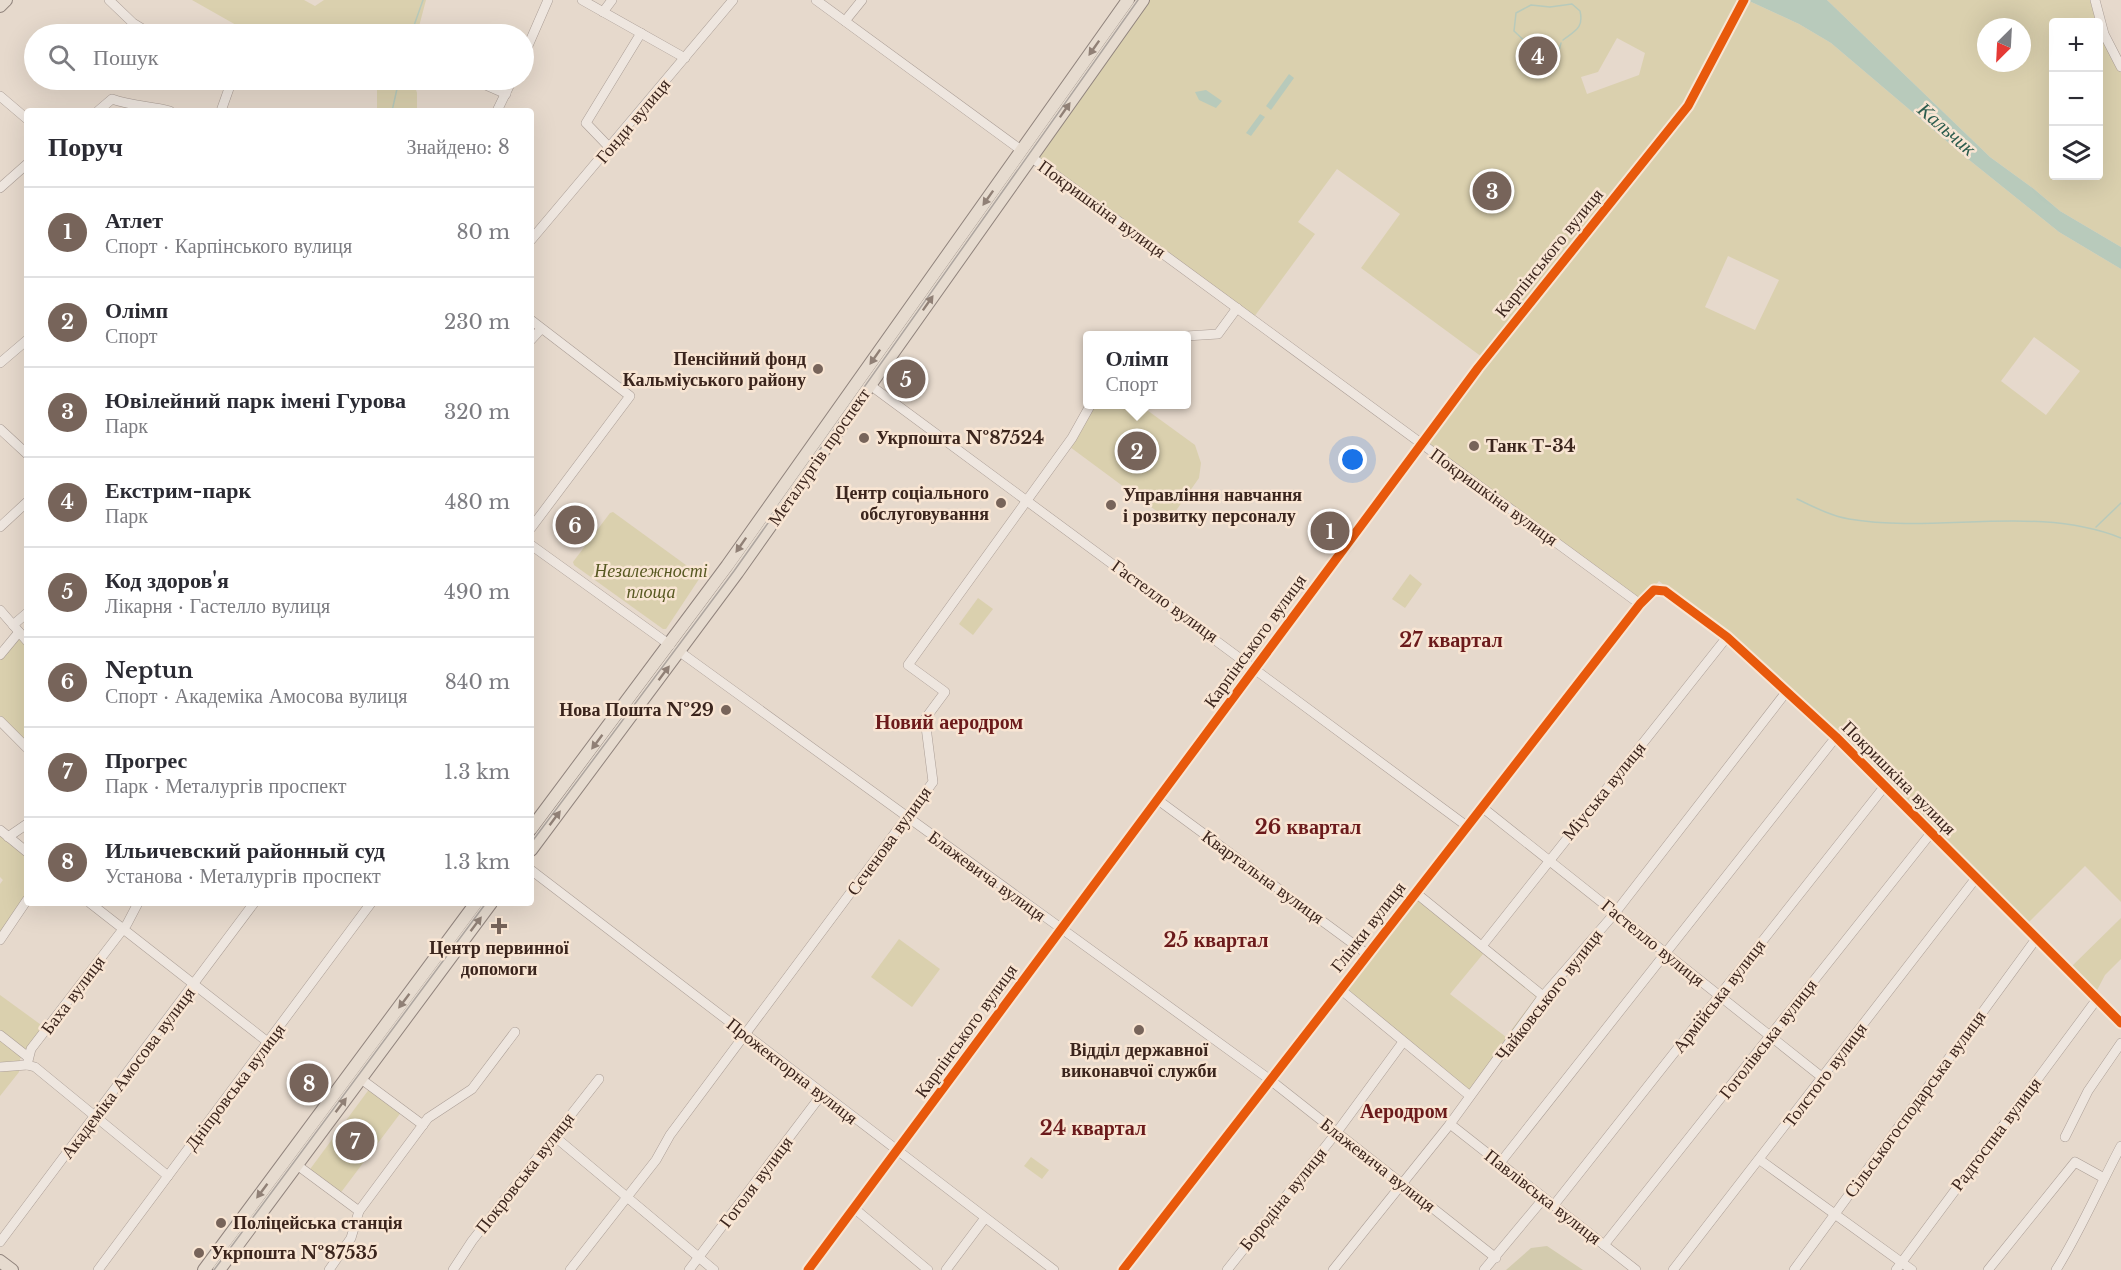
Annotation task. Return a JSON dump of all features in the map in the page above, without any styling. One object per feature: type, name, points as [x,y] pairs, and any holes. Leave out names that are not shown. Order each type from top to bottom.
[{"type":"main road","points":[[0,6],[6,0]]},
{"type":"main road","name":"Металургів проспект","points":[[534,846],[1026,154],[1128,0]]},
{"type":"main road","name":"Металургів проспект","points":[[1026,154],[1143,0]]},
{"type":"main road","name":"Металургів проспект","points":[[534,826],[675,648]]},
{"type":"main road","points":[[356,1076],[474,906]]},
{"type":"main road","points":[[204,1270],[292,1161],[489,906]]},
{"type":"main road","points":[[219,1270],[292,1161]]},
{"type":"main road","points":[[0,1261],[12,1270]]},
{"type":"street","points":[[109,0],[135,24]]},
{"type":"street","points":[[534,32],[548,0]]},
{"type":"street","points":[[582,0],[685,58]]},
{"type":"street","points":[[603,12],[612,0]]},
{"type":"street","name":"Гонди вулиця","points":[[534,237],[733,0]]},
{"type":"street","name":"Покришкіна вулиця","points":[[816,0],[1640,604],[1654,590],[1665,591],[1727,637],[1836,737],[2121,1023]]},
{"type":"street","points":[[844,21],[862,0]]},
{"type":"street","points":[[2095,0],[2110,49],[2121,67]]},
{"type":"street","name":"Карпінського вулиця","points":[[808,1270],[898,1152],[1422,443],[1495,347],[1688,106],[1743,3]]},
{"type":"street","points":[[610,148],[586,123],[641,33]]},
{"type":"street","points":[[2110,49],[2121,50]]},
{"type":"street","points":[[222,108],[228,90]]},
{"type":"street","points":[[497,90],[506,94]]},
{"type":"street","points":[[498,108],[508,90]]},
{"type":"street","points":[[0,96],[24,116]]},
{"type":"street","points":[[102,108],[112,99],[129,105],[157,108]]},
{"type":"street","points":[[0,188],[24,167]]},
{"type":"street","points":[[1191,336],[1218,334],[1237,308]]},
{"type":"street","points":[[534,323],[630,396],[534,524]]},
{"type":"street","points":[[534,337],[541,329]]},
{"type":"street","points":[[0,363],[24,343]]},
{"type":"street","name":"Гастелло вулиця","points":[[865,381],[1468,826]]},
{"type":"street","name":"Сєченова вулиця","points":[[570,1270],[656,1160],[670,1135],[933,782],[926,719],[945,692],[908,665],[1072,438],[1089,409]]},
{"type":"street","points":[[0,429],[24,451]]},
{"type":"street","points":[[0,527],[24,505]]},
{"type":"street","name":"Блажевича вулиця","points":[[534,547],[1269,1079],[1496,1258]]},
{"type":"street","name":"Глінки вулиця","points":[[1123,1270],[1640,604]]},
{"type":"street","points":[[0,610],[24,637]]},
{"type":"street","points":[[0,656],[24,616]]},
{"type":"street","name":"Міуська вулиця","points":[[1482,946],[1727,637]]},
{"type":"street","name":"Чайковського вулиця","points":[[1333,1270],[1450,1124],[1544,996],[1615,913],[1787,691]]},
{"type":"street","points":[[0,721],[24,745]]},
{"type":"street","points":[[1500,1163],[1836,737]]},
{"type":"street","name":"Армійська вулиця","points":[[1554,1206],[1884,787]]},
{"type":"street","name":"Квартальна вулиця","points":[[1158,800],[1367,954]]},
{"type":"street","name":"Гастелло вулиця","points":[[1483,807],[1822,1078]]},
{"type":"street","points":[[8,837],[24,826]]},
{"type":"street","points":[[0,830],[24,850]]},
{"type":"street","name":"Гоголівська вулиця","points":[[1604,1245],[1931,833]]},
{"type":"street","name":"Прожекторна вулиця","points":[[534,872],[1054,1270]]},
{"type":"street","name":"Толстого вулиця","points":[[1673,1270],[1976,878]]},
{"type":"street","points":[[1416,893],[1544,996]]},
{"type":"street","points":[[0,939],[24,904]]},
{"type":"street","points":[[94,906],[269,1042]]},
{"type":"street","name":"Баха вулиця","points":[[28,1061],[123,929],[136,906]]},
{"type":"street","name":"Академіка Амосова вулиця","points":[[0,1242],[195,985],[252,906]]},
{"type":"street","name":"Дніпровська вулиця","points":[[98,1270],[369,906]]},
{"type":"street","name":"Сільськогосподарська вулиця","points":[[1794,1270],[2036,939]]},
{"type":"street","points":[[1340,989],[1470,1096]]},
{"type":"street","name":"Радгоспна вулиця","points":[[1899,1266],[2097,999]]},
{"type":"street","points":[[329,1270],[351,1239],[359,1211],[428,1118],[472,1089],[515,1032]]},
{"type":"street","points":[[0,1035],[35,1067],[168,1176]]},
{"type":"street","name":"Бородіна вулиця","points":[[1227,1270],[1337,1132],[1403,1042]]},
{"type":"street","points":[[2066,1137],[2088,1091],[2121,1043]]},
{"type":"street","points":[[0,1067],[28,1061]]},
{"type":"street","points":[[356,1076],[423,1125]]},
{"type":"street","name":"Покровська вулиця","points":[[453,1270],[472,1241],[599,1079]]},
{"type":"street","name":"Гоголя вулиця","points":[[689,1270],[822,1094]]},
{"type":"street","name":"Павлівська вулиця","points":[[1450,1124],[1636,1270]]},
{"type":"street","points":[[554,1136],[714,1270]]},
{"type":"street","points":[[2056,1270],[2079,1233],[2121,1146]]},
{"type":"street","points":[[1760,1160],[1835,1214],[1899,1266],[1912,1270]]},
{"type":"street","points":[[292,1161],[359,1211]]},
{"type":"street","points":[[1988,1270],[2075,1162],[2104,1178]]},
{"type":"street","points":[[1484,1270],[1544,1198]]},
{"type":"street","points":[[855,1209],[928,1270]]},
{"type":"street","points":[[946,1270],[985,1218]]},
{"type":"green space","points":[[192,0],[304,0],[315,6],[324,0],[426,0],[420,24],[234,24]]},
{"type":"green space","points":[[1147,0],[1741,0],[1692,95],[1482,357],[1361,268],[1400,214],[1337,169],[1298,222],[1315,234],[1254,317],[1036,157]],"holes":[[[1617,38],[1645,53],[1639,75],[1587,94],[1581,77],[1598,72]]]},
{"type":"green space","points":[[1747,0],[1799,24],[1831,43],[1963,155],[2059,232],[2121,269],[2121,902],[2085,866],[2024,927],[1727,637],[1659,581],[1640,604],[1422,443],[1688,106]],"holes":[[[1728,256],[1779,280],[1755,330],[1705,307]],[[2034,337],[2080,371],[2046,415],[2001,381]]]},
{"type":"green space","points":[[1827,0],[2095,0],[2102,18],[2049,18],[2049,180],[2103,180],[2103,21],[2121,67],[2121,247],[2060,211],[1990,157]]},
{"type":"green space","points":[[377,90],[416,90],[417,108],[377,108]]},
{"type":"green space","points":[[1093,409],[1146,409],[1195,445],[1201,463],[1199,478],[1175,512],[1172,510],[1166,518],[1070,447]]},
{"type":"green space","name":"Незалежності площа","points":[[613,512],[701,576],[666,629],[574,565],[573,562]]},
{"type":"green space","points":[[1410,574],[1422,584],[1405,608],[1392,599]]},
{"type":"green space","points":[[978,598],[993,609],[973,635],[959,624]]},
{"type":"green space","points":[[19,634],[24,640],[24,743],[0,719],[0,658]]},
{"type":"green space","points":[[0,833],[24,853],[24,898],[0,934],[0,884],[3,880],[0,877]]},
{"type":"green space","points":[[1416,895],[1541,996],[1470,1094],[1342,989]],"holes":[[[1483,954],[1536,997],[1506,1037],[1450,994]]]},
{"type":"green space","points":[[2121,918],[2121,959],[2105,975],[2094,996],[2068,970]]},
{"type":"green space","points":[[899,939],[940,969],[912,1007],[871,977]]},
{"type":"green space","points":[[0,995],[44,1027],[20,1059],[19,1072],[0,1096]]},
{"type":"green space","points":[[370,1088],[402,1111],[339,1195],[308,1172]]},
{"type":"green space","points":[[1031,1157],[1049,1170],[1042,1179],[1024,1166]]},
{"type":"shaded area","points":[[1547,1246],[1583,1270],[1506,1270],[1531,1248]]},
{"type":"water","name":"Кальчик","points":[[1747,0],[1827,0],[1990,157],[2060,211],[2121,247],[2121,269],[2059,232],[1963,155],[1831,43],[1799,24]]},
{"type":"water","points":[[1289,74],[1294,78],[1271,110],[1266,106]]},
{"type":"water","points":[[1206,90],[1222,101],[1216,108],[1199,100],[1195,92]]},
{"type":"water","points":[[1260,114],[1265,117],[1251,136],[1246,133]]},
{"type":"waterway","points":[[415,24],[423,0]]},
{"type":"waterway","points":[[1561,43],[1557,58],[1552,60],[1543,58],[1514,31],[1516,13],[1531,5],[1550,7],[1572,4],[1580,11],[1581,21],[1575,31],[1563,40]]},
{"type":"waterway","points":[[393,108],[397,90]]},
{"type":"waterway","points":[[1797,499],[1849,519],[1917,524],[1986,521],[2055,523],[2088,528],[2121,538]]},
{"type":"waterway","points":[[2096,527],[2121,503]]},
{"type":"tram line","points":[[534,839],[734,571],[1138,0]]},
{"type":"tram line","points":[[214,1270],[484,906]]},
{"type":"cycle path","points":[[808,1270],[1478,368],[1688,106],[1744,0]]},
{"type":"cycle path","points":[[1123,1270],[1640,604],[1654,590],[1665,591],[1727,637],[1836,737],[2121,1023]]},
{"type":"place","name":"Екстрим-парк","points":[[1538,56]]},
{"type":"place","name":"Ювілейний парк імені Гурова","points":[[1492,191]]},
{"type":"place","name":"Пенсійний фонд Кальміуського району","points":[[818,369]]},
{"type":"place","name":"Код здоров'я","points":[[906,379]]},
{"type":"place","name":"Укрпошта №87524","points":[[864,438]]},
{"type":"place","name":"Танк Т-34","points":[[1474,446]]},
{"type":"place","name":"Олімп","points":[[1137,451]]},
{"type":"place","name":"Центр соціального обслуговування","points":[[1001,503]]},
{"type":"place","name":"Управління навчання і розвитку персоналу","points":[[1111,505]]},
{"type":"place","name":"Neptun","points":[[575,525]]},
{"type":"place","name":"Атлет","points":[[1330,531]]},
{"type":"place","name":"Нова Пошта №29","points":[[726,710]]},
{"type":"place","name":"Центр первинної допомоги","points":[[499,926]]},
{"type":"place","name":"Відділ державної виконавчої служби","points":[[1139,1030]]},
{"type":"place","name":"Ильичевский районный суд","points":[[309,1083]]},
{"type":"place","name":"Прогрес","points":[[355,1141]]},
{"type":"place","name":"Поліцейська станція","points":[[221,1223]]},
{"type":"place","name":"Укрпошта №87535","points":[[199,1253]]},
{"type":"district","name":"27 квартал","points":[[1451,640]]},
{"type":"district","name":"Новий аеродром","points":[[949,722]]},
{"type":"district","name":"26 квартал","points":[[1308,827]]},
{"type":"district","name":"25 квартал","points":[[1216,940]]},
{"type":"district","name":"Аеродром","points":[[1404,1111]]},
{"type":"district","name":"24 квартал","points":[[1093,1128]]}]
